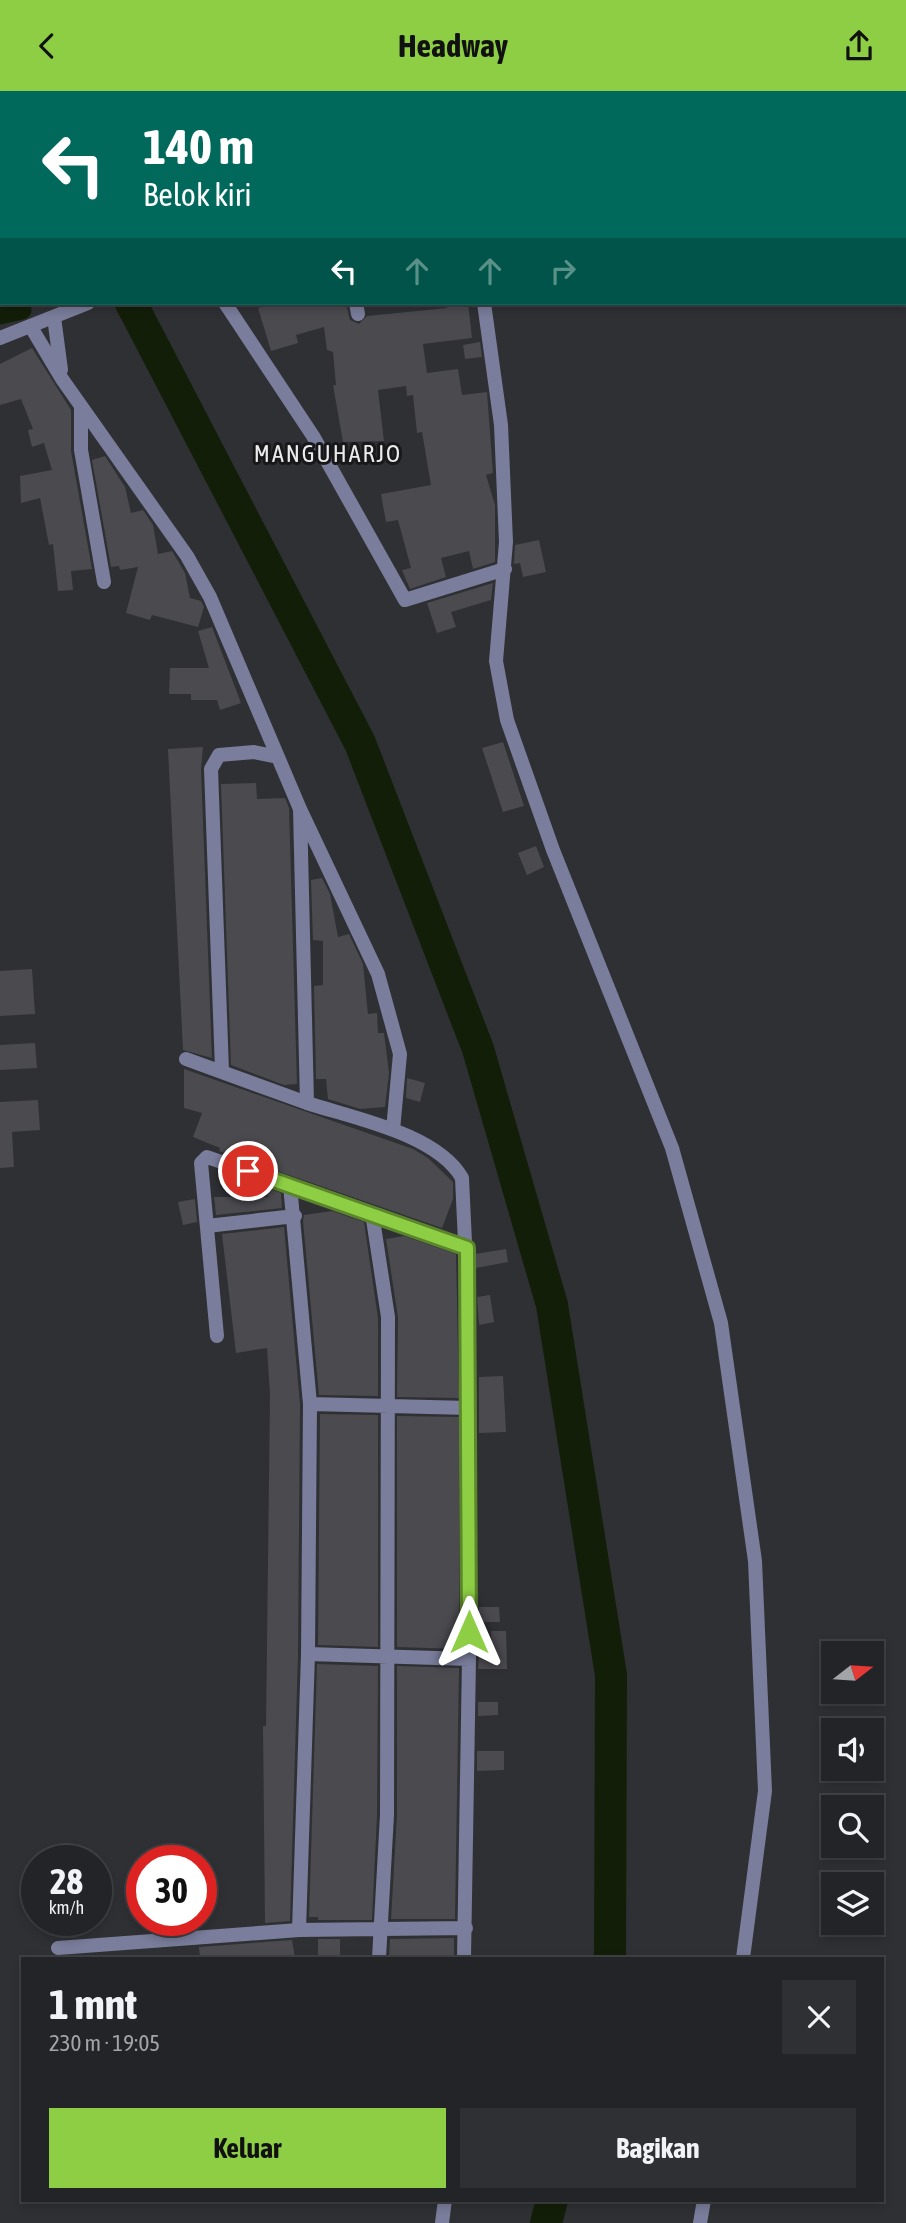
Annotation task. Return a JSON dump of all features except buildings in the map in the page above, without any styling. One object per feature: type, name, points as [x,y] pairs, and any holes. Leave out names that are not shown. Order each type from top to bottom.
[{"type":"street","points":[[0,338],[83,305]]},
{"type":"street","points":[[226,305],[313,436],[405,600],[505,569]]},
{"type":"street","points":[[484,305],[501,425],[505,569],[496,661],[507,720],[548,837],[672,1148],[721,1323],[755,1561],[765,1791],[743,1957]]},
{"type":"street","points":[[54,317],[62,379]]},
{"type":"street","points":[[31,327],[62,379],[187,557],[210,597],[300,809],[378,974],[400,1054],[393,1130]]},
{"type":"street","points":[[82,406],[81,450],[104,582]]},
{"type":"street","points":[[222,1070],[211,769],[219,755],[254,752],[278,757]]},
{"type":"street","points":[[300,809],[307,1103]]},
{"type":"street","points":[[186,1059],[307,1103],[393,1130],[451,1160],[462,1178],[467,1248],[469,1408],[469,1659],[464,1957]]},
{"type":"street","points":[[216,1336],[201,1163],[207,1157],[467,1248]]},
{"type":"street","points":[[290,1185],[295,1216],[310,1404],[308,1654],[299,1930]]},
{"type":"street","points":[[372,1213],[388,1317],[389,1406],[387,1815],[379,1957]]},
{"type":"street","points":[[207,1226],[295,1216]]},
{"type":"street","points":[[310,1404],[469,1408]]},
{"type":"street","points":[[308,1654],[469,1659]]},
{"type":"street","points":[[58,1948],[299,1930],[466,1928]]},
{"type":"street","points":[[442,2223],[445,2202]]},
{"type":"street","points":[[700,2223],[704,2202]]},
{"type":"waterway","points":[[132,305],[360,743],[478,1049],[552,1305],[611,1675],[610,1957]]},
{"type":"waterway","points":[[0,315],[22,310]]},
{"type":"waterway","points":[[546,2223],[551,2202]]},
{"type":"district","name":"MANGUHARJO","points":[[328,454]]},
{"type":"route","points":[[248,1171],[467,1248],[469,1632]]}]
